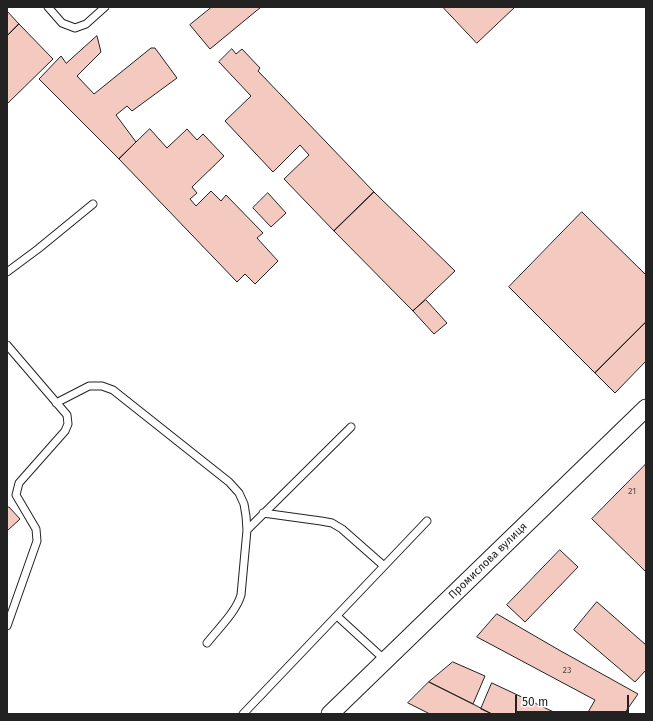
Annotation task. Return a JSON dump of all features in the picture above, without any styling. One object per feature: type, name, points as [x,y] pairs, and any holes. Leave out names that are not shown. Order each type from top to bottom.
[{"type":"street","name":"Промислова вулиця","points":[[330,714],[646,408]]},
{"type":"lane","points":[[48,7],[62,23],[75,28],[86,24],[105,7]]},
{"type":"lane","points":[[7,272],[38,249],[92,204]]},
{"type":"lane","points":[[7,345],[66,415],[68,424],[65,430],[19,483],[16,495],[36,529],[37,541],[7,626]]},
{"type":"lane","points":[[56,403],[89,386],[102,386],[113,390],[229,482],[239,493],[244,504],[247,530],[241,595],[235,608],[207,643]]},
{"type":"lane","points":[[247,530],[351,427]]},
{"type":"lane","points":[[263,513],[332,523],[342,529],[384,566]]},
{"type":"lane","points":[[243,714],[427,521]]},
{"type":"lane","points":[[337,616],[385,660]]},
{"type":"building","points":[[212,7],[261,7],[210,49],[190,25]]},
{"type":"building","points":[[443,7],[515,7],[477,43]]},
{"type":"building","points":[[7,11],[19,24],[7,36]]},
{"type":"building","points":[[19,24],[53,59],[7,104],[7,36]]},
{"type":"building","points":[[97,36],[101,52],[77,76],[94,94],[151,48],[155,48],[177,78],[132,111],[127,106],[116,115],[136,142],[119,159],[39,79],[61,56],[66,63]]},
{"type":"building","points":[[232,49],[236,54],[242,49],[260,68],[258,71],[374,192],[334,231],[284,179],[309,155],[300,145],[273,172],[225,121],[251,96],[219,62]]},
{"type":"building","points":[[150,129],[167,148],[187,129],[197,140],[203,134],[224,156],[192,187],[197,193],[190,199],[196,206],[211,191],[221,201],[226,195],[263,233],[257,238],[278,261],[255,284],[245,274],[237,282],[119,159]]},
{"type":"building","points":[[374,192],[455,271],[413,311],[334,231]]},
{"type":"building","points":[[268,193],[286,213],[271,227],[253,208]]},
{"type":"building","points":[[582,212],[646,275],[646,322],[595,373],[509,287]]},
{"type":"building","points":[[426,300],[447,323],[434,334],[413,311]]},
{"type":"building","points":[[646,322],[646,361],[615,393],[595,373]]},
{"type":"building","points":[[646,464],[646,572],[592,519]]},
{"type":"building","points":[[9,507],[20,519],[7,531],[7,509]]},
{"type":"building","points":[[560,550],[578,567],[525,622],[507,605]]},
{"type":"building","points":[[597,602],[646,645],[646,670],[635,682],[574,630]]},
{"type":"building","points":[[497,614],[638,694],[624,714],[587,714],[595,700],[477,637]]},
{"type":"building","points":[[453,662],[485,676],[473,704],[429,682]]},
{"type":"building","points":[[429,682],[492,714],[430,714],[408,703]]},
{"type":"building","points":[[492,683],[558,714],[492,714],[481,709]]}]
